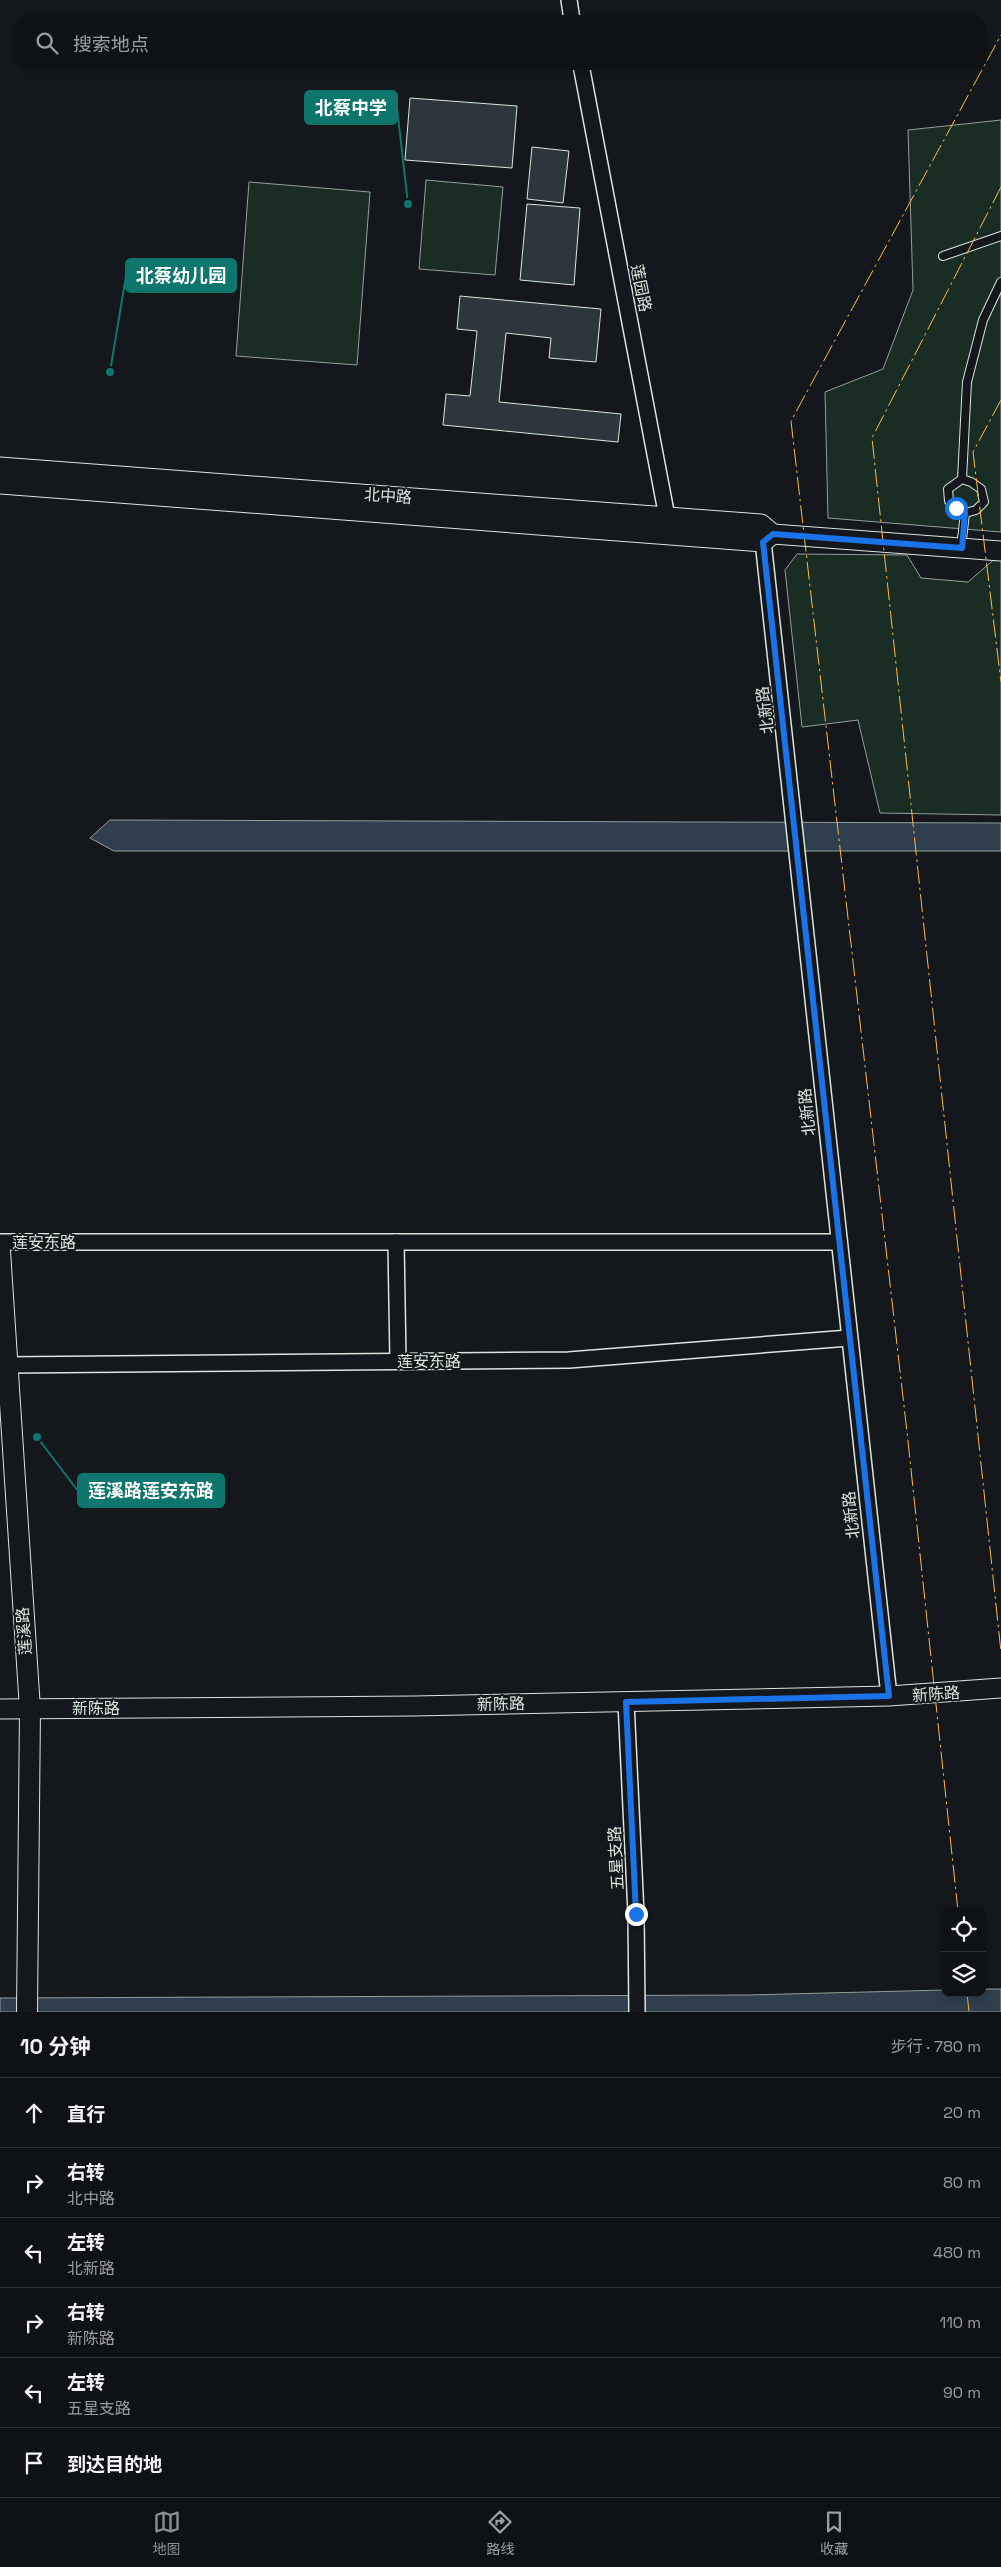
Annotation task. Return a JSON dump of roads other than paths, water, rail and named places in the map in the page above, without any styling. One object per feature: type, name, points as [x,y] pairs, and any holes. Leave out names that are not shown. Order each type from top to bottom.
[{"type":"main road","name":"莲溪路","points":[[0,1251],[30,1709],[27,2012]]},
{"type":"street","points":[[569,0],[571,15]]},
{"type":"street","name":"莲园路","points":[[582,70],[667,517]]},
{"type":"street","name":"北中路","points":[[0,467],[667,517],[766,533]]},
{"type":"street","name":"北中路","points":[[0,484],[766,533],[1001,551]]},
{"type":"street","name":"北新路","points":[[766,533],[795,816],[797,861],[889,1696]]},
{"type":"street","name":"莲安东路","points":[[0,1242],[839,1242]]},
{"type":"street","points":[[396,1242],[398,1361]]},
{"type":"street","name":"莲安东路","points":[[7,1365],[609,1358],[850,1338]]},
{"type":"street","name":"新陈路","points":[[0,1709],[626,1702],[889,1696],[1001,1688]]},
{"type":"street","name":"五星支路","points":[[626,1702],[637,1969],[637,2012]]},
{"type":"lane","points":[[943,256],[1001,236]]},
{"type":"lane","points":[[962,479],[967,382],[983,320],[1001,282]]},
{"type":"lane","points":[[962,479],[971,482],[981,489],[984,502],[976,510],[965,513]]},
{"type":"lane","points":[[962,479],[948,489],[949,501],[965,513]]},
{"type":"lane","points":[[962,548],[965,513]]},
{"type":"water","points":[[110,820],[1001,823],[1001,851],[114,851],[90,838]]},
{"type":"water","points":[[986,1989],[1001,1989],[1001,2012],[0,2012],[0,1998],[747,1995],[941,1990],[941,1997],[986,1997]]},
{"type":"place","name":"北蔡中学","points":[[408,204]]},
{"type":"place","name":"北蔡幼儿园","points":[[110,372]]},
{"type":"place","name":"莲溪路莲安东路","points":[[37,1437]]}]
